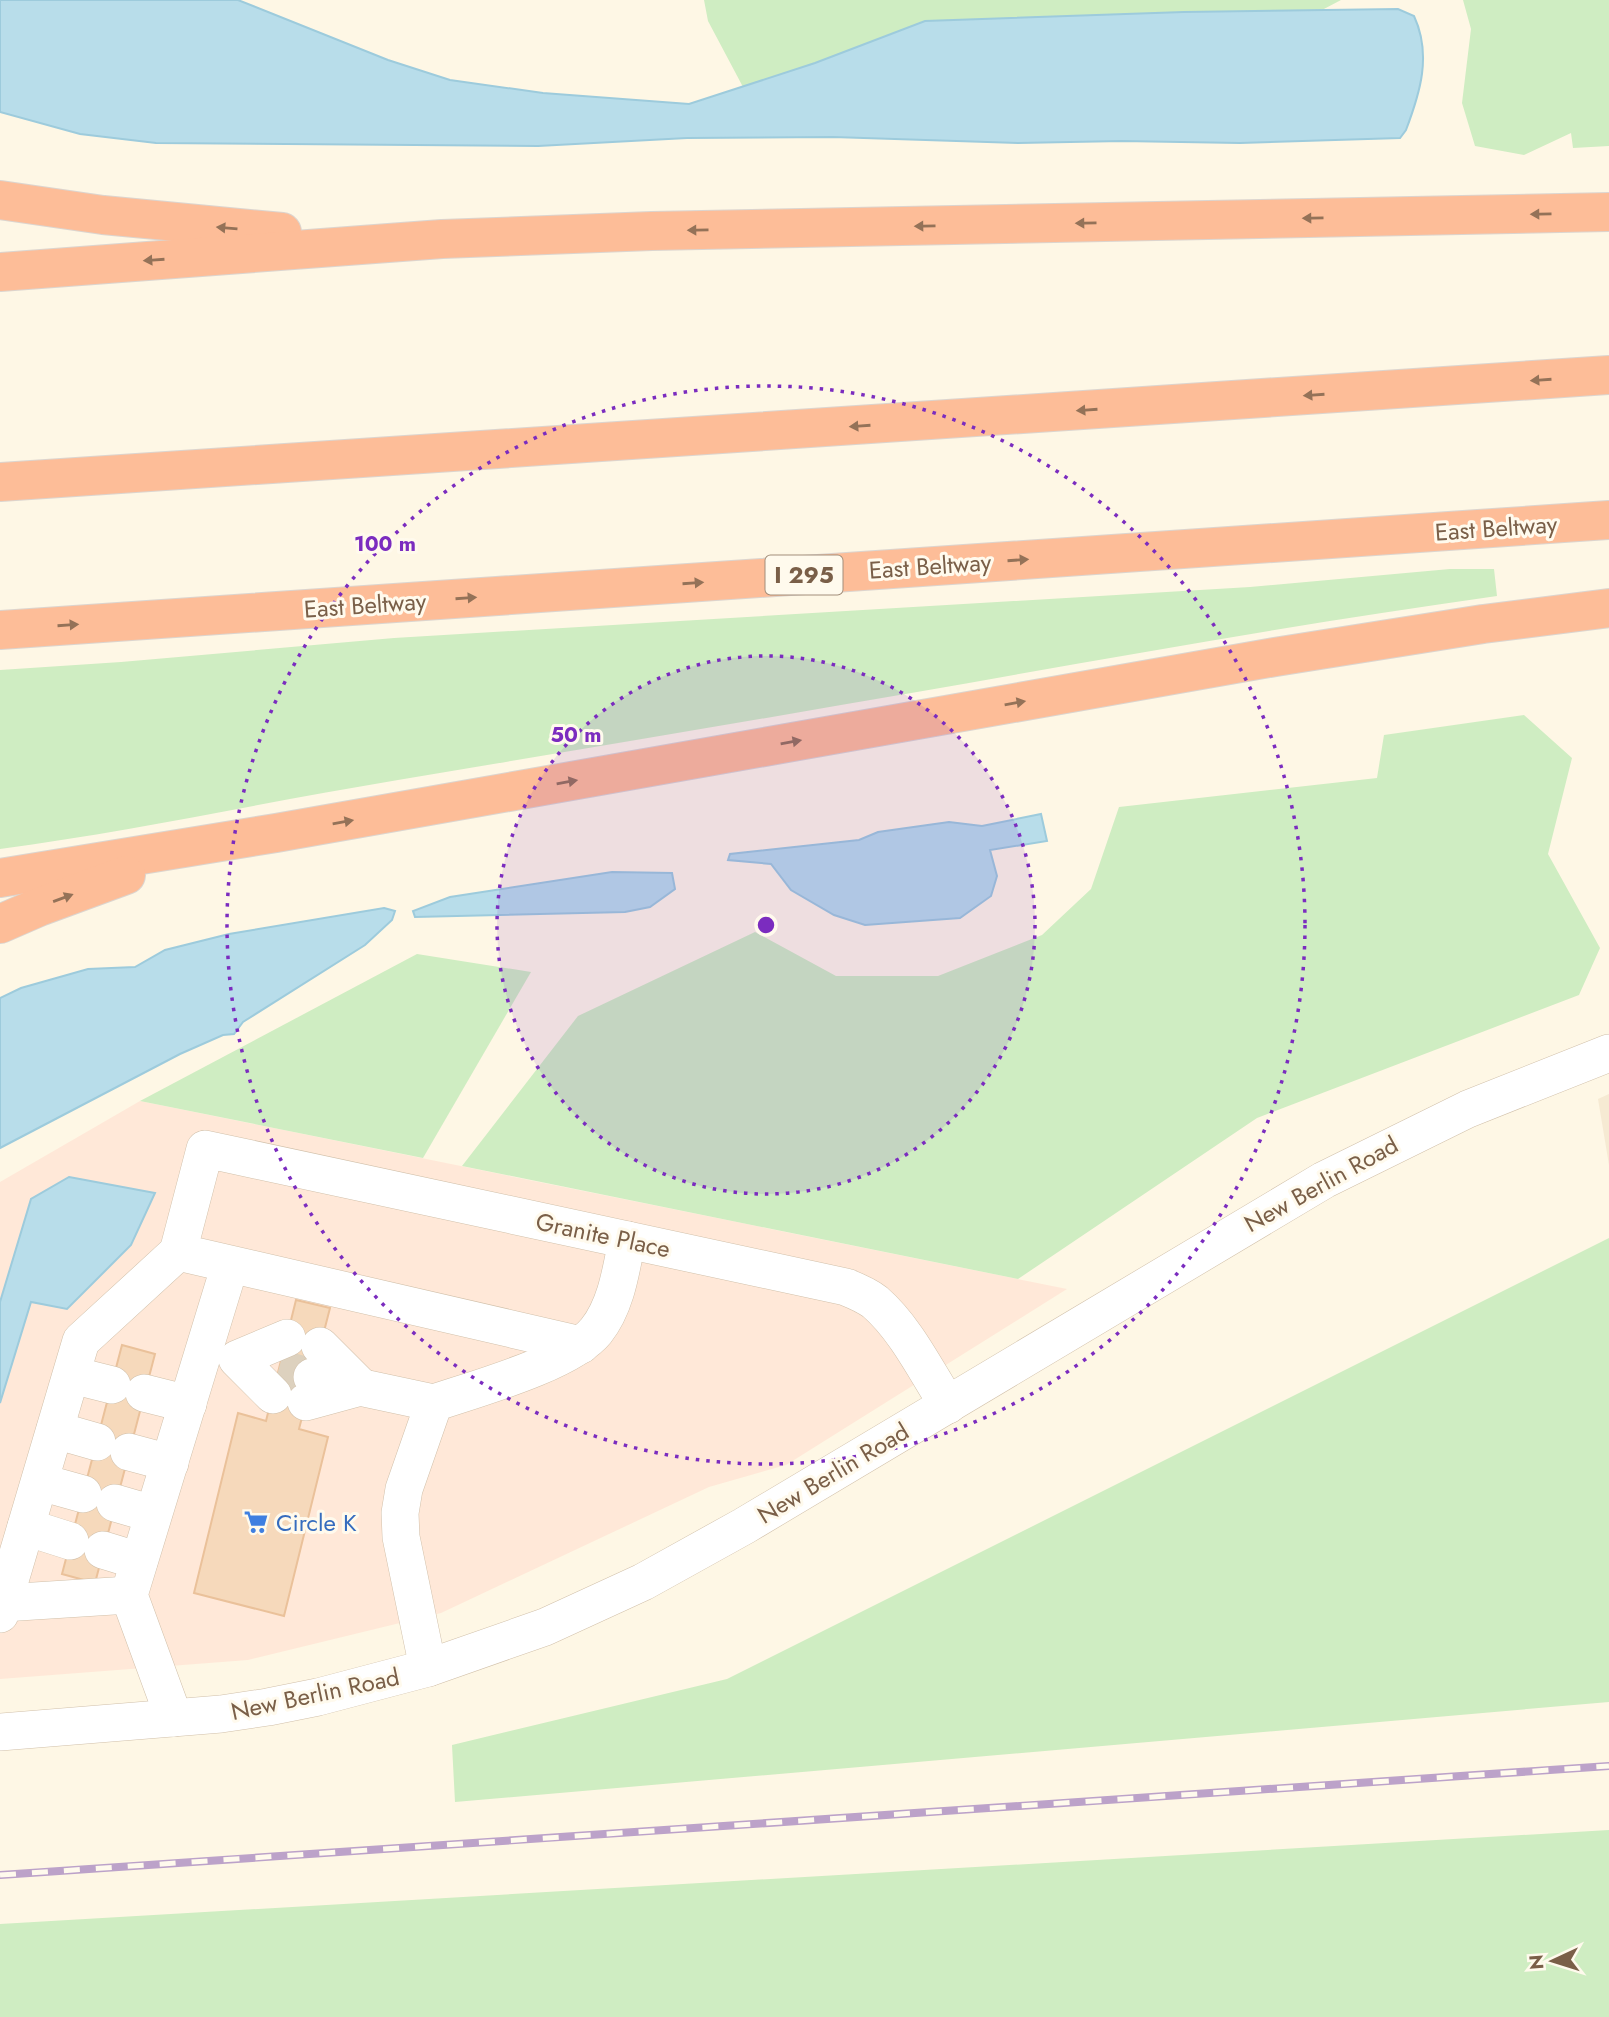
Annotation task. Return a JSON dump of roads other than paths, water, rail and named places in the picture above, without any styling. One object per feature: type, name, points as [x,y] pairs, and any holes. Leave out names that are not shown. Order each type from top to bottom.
[{"type":"highway","points":[[0,200],[227,228],[442,239]]},
{"type":"highway","points":[[0,272],[442,239],[652,231],[1609,212]]},
{"type":"highway","points":[[0,482],[1609,375]]},
{"type":"highway","name":"East Beltway","points":[[0,629],[1609,520]]},
{"type":"highway","points":[[0,878],[276,833],[1275,657],[1483,624],[1609,608]]},
{"type":"highway","points":[[0,923],[39,906],[131,874],[276,833]]},
{"type":"street","name":"New Berlin Road","points":[[0,1732],[221,1714],[318,1697],[428,1668],[545,1627],[643,1582],[744,1527],[1324,1180],[1468,1109],[1609,1053]]},
{"type":"street","name":"Granite Place","points":[[178,1252],[205,1149],[825,1282],[861,1293],[873,1300],[895,1324],[948,1405]]},
{"type":"street","points":[[221,1355],[434,1403],[556,1359],[581,1345],[595,1332],[612,1300],[619,1281],[627,1240]]},
{"type":"street","points":[[129,1595],[2,1608],[81,1341],[178,1252],[581,1345]]},
{"type":"street","points":[[174,1718],[129,1595],[188,1404],[221,1355],[230,1265]]},
{"type":"street","points":[[221,1355],[296,1371]]},
{"type":"street","points":[[72,1375],[188,1404]]},
{"type":"street","points":[[428,1668],[401,1537],[400,1513],[404,1489],[434,1403]]},
{"type":"street","points":[[55,1430],[170,1463]]},
{"type":"street","points":[[40,1482],[153,1514]]},
{"type":"street","points":[[26,1527],[139,1561]]},
{"type":"water","points":[[0,0],[238,0],[388,60],[450,80],[543,93],[689,104],[815,63],[925,21],[1184,12],[1398,9],[1414,16],[1423,59],[1416,102],[1406,130],[1400,138],[1240,143],[1018,143],[833,137],[687,138],[538,146],[156,143],[80,134],[0,112]]},
{"type":"water","points":[[1041,814],[1047,841],[990,850],[997,876],[991,896],[960,918],[865,925],[834,915],[791,890],[771,864],[728,860],[730,854],[859,840],[878,832],[949,822],[982,826]]},
{"type":"water","points":[[612,872],[672,873],[675,889],[650,907],[625,912],[415,917],[413,911],[450,897]]},
{"type":"water","points":[[384,908],[395,911],[392,920],[365,945],[243,1022],[234,1034],[223,1035],[180,1054],[0,1148],[0,998],[21,988],[88,969],[135,967],[165,950],[229,934]]},
{"type":"water","points":[[69,1177],[155,1193],[131,1245],[67,1309],[31,1302],[0,1403],[0,1302],[31,1199]]},
{"type":"tunnel","points":[[279,1368],[312,1377]]},
{"type":"railway","points":[[0,1875],[1609,1766]]},
{"type":"place","name":"Circle K","points":[[256,1522]]}]
